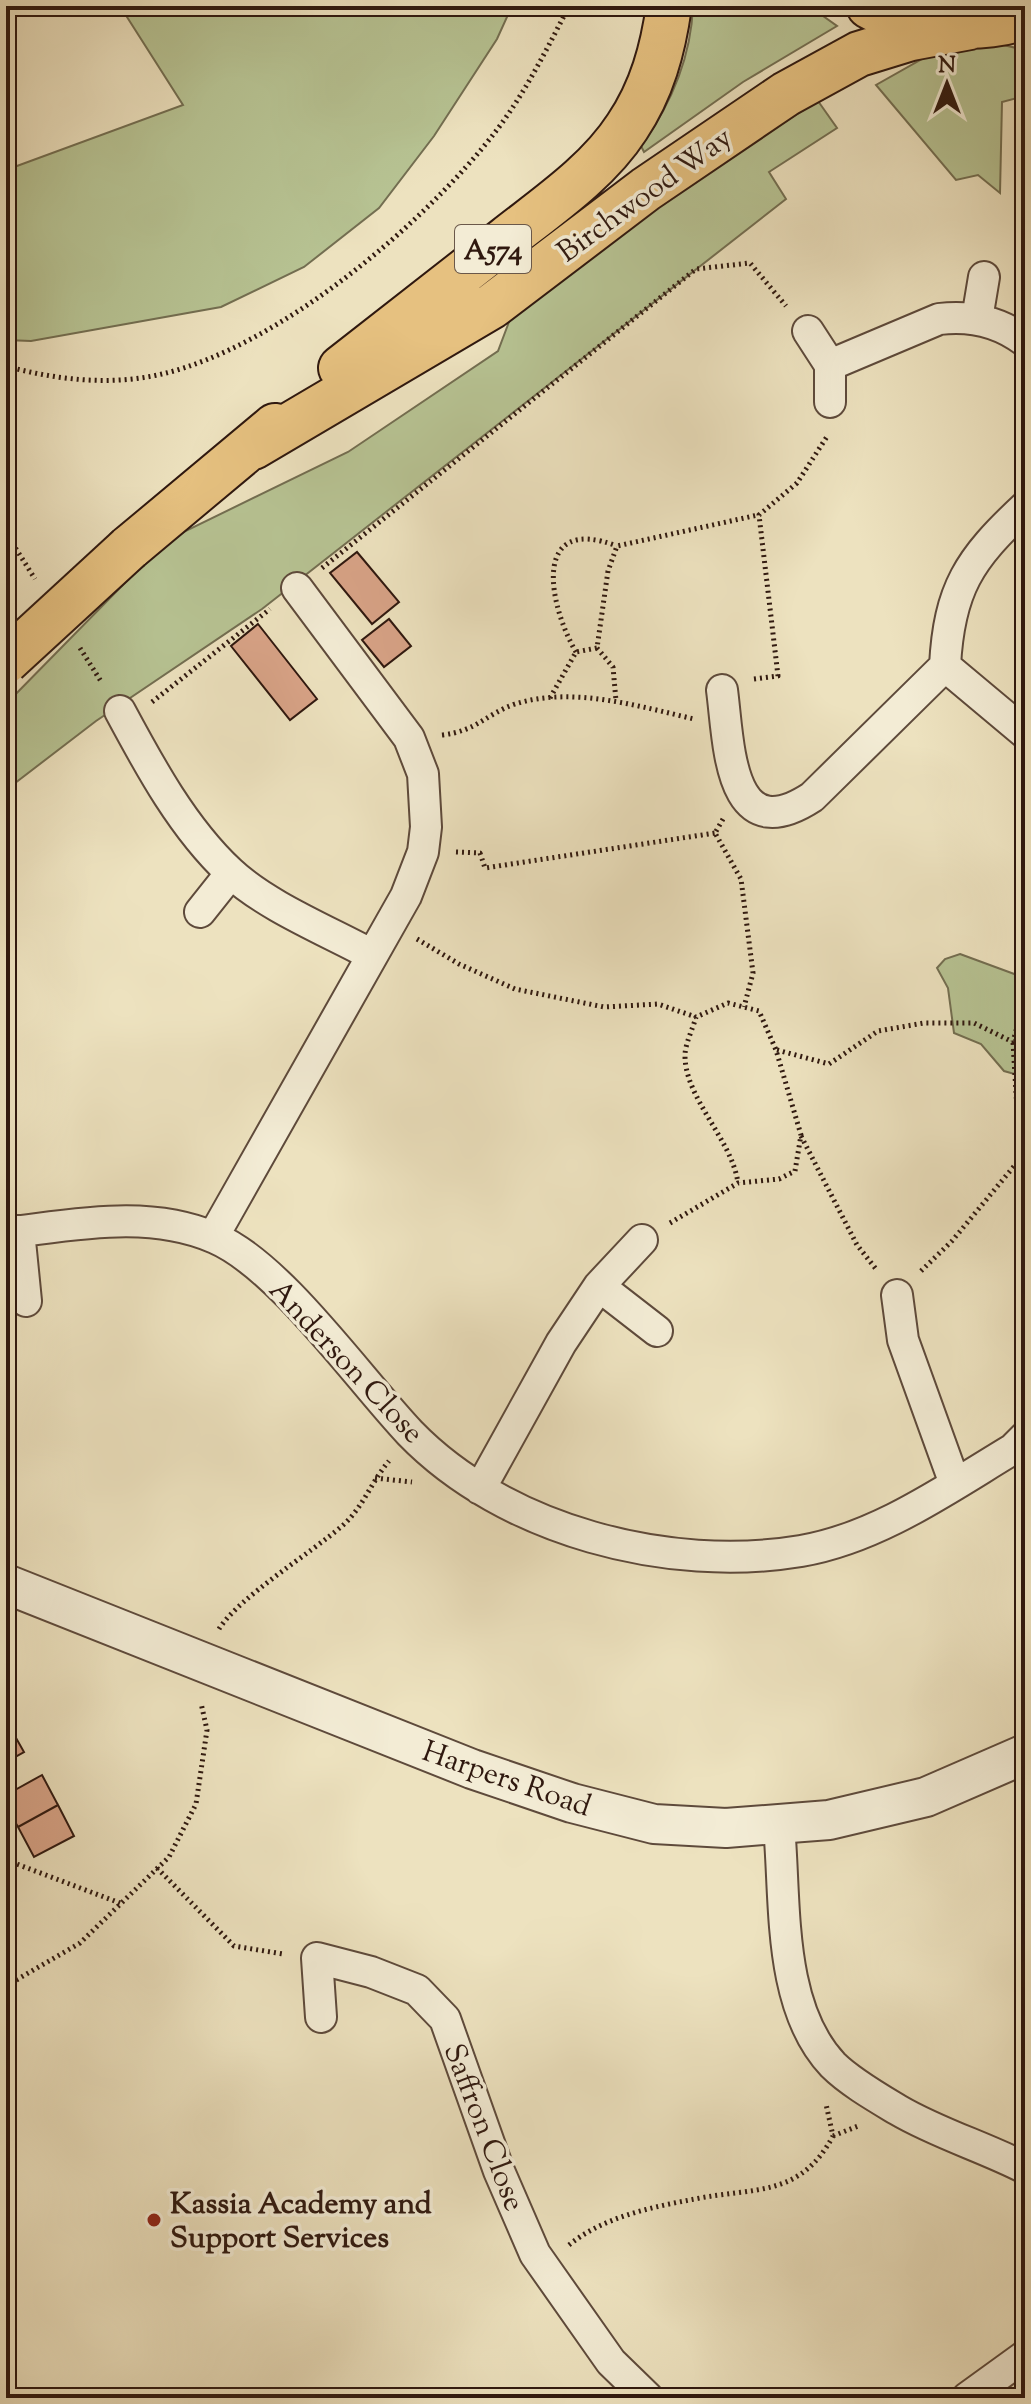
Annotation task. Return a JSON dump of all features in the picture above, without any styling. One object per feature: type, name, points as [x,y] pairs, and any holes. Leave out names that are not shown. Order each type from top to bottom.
[{"type":"main road","name":"Birchwood Way","points":[[6,661],[129,548],[253,447],[324,381],[552,203],[598,162],[626,128],[646,94],[659,61],[669,6]]},
{"type":"main road","name":"A574","points":[[869,6],[919,20],[970,27],[1012,22],[1025,16]]},
{"type":"main road","name":"Birchwood Way","points":[[253,447],[492,306],[646,189],[786,94],[859,54],[911,38],[970,27]]},
{"type":"street","points":[[977,319],[984,277]]},
{"type":"street","points":[[830,365],[939,319],[977,319],[1025,341]]},
{"type":"street","points":[[808,331],[830,365],[830,402]]},
{"type":"street","points":[[722,690],[733,776],[740,792],[748,802],[763,810],[779,812],[795,808],[812,797],[945,666],[951,608],[971,564],[1025,507]]},
{"type":"street","points":[[213,1237],[391,924],[423,852],[426,799],[423,774],[409,738],[297,588]]},
{"type":"street","points":[[945,666],[1025,733]]},
{"type":"street","points":[[123,716],[170,798],[231,873],[261,894],[372,955]]},
{"type":"street","points":[[200,912],[231,873]]},
{"type":"street","name":"Anderson Close","points":[[26,1301],[13,1232],[117,1220],[146,1221],[213,1237],[232,1246],[272,1279],[412,1434],[480,1489],[533,1517],[593,1538],[655,1551],[730,1555],[802,1551],[877,1526],[955,1484],[1013,1449],[1025,1437]]},
{"type":"street","points":[[480,1489],[561,1343],[599,1286],[642,1240]]},
{"type":"street","points":[[599,1286],[657,1331]]},
{"type":"street","points":[[897,1295],[903,1340],[955,1484]]},
{"type":"street","name":"Harpers Road","points":[[6,1584],[472,1769],[572,1803],[654,1824],[779,1826],[829,1820],[926,1797],[1025,1754]]},
{"type":"street","points":[[779,1826],[789,1952],[797,1993],[811,2033],[834,2065],[899,2111],[1025,2168]]},
{"type":"street","points":[[317,1958],[321,2017]]},
{"type":"street","name":"Saffron Close","points":[[317,1958],[371,1972],[417,1990],[445,2019],[499,2171],[543,2266],[611,2362],[648,2398]]},
{"type":"street","points":[[967,2398],[1025,2356]]},
{"type":"path","points":[[6,366],[63,378],[97,380],[162,374],[236,347],[271,327],[338,281],[409,224],[451,184],[497,130],[538,66],[569,6]]},
{"type":"path","points":[[123,716],[297,588],[696,269],[750,263],[808,331]]},
{"type":"path","points":[[576,652],[568,638],[552,589],[554,562],[561,548],[588,538],[617,546],[759,515],[797,483],[829,434],[830,402]]},
{"type":"path","points":[[722,690],[778,676],[759,515]]},
{"type":"path","points":[[616,701],[613,667],[597,648],[608,571],[617,546]]},
{"type":"path","points":[[550,698],[576,652],[597,648]]},
{"type":"path","points":[[409,738],[465,733],[514,705],[550,698],[616,701],[727,727]]},
{"type":"path","points":[[423,852],[480,853],[485,868],[715,833],[740,792]]},
{"type":"path","points":[[715,833],[741,879],[753,973],[744,1007]]},
{"type":"path","points":[[391,924],[459,964],[515,989],[604,1007],[658,1004],[696,1017],[728,1003],[759,1011],[776,1050],[801,1135],[857,1245],[897,1295],[952,1241],[1022,1158],[1013,1042],[1025,997]]},
{"type":"path","points":[[696,1017],[685,1055],[696,1093],[735,1160],[738,1183]]},
{"type":"path","points":[[776,1050],[829,1064],[878,1031],[924,1023],[974,1023],[1013,1042]]},
{"type":"path","points":[[1015,1069],[1025,1070]]},
{"type":"path","points":[[642,1240],[738,1183],[779,1179],[795,1171],[801,1135]]},
{"type":"path","points":[[218,1642],[219,1626],[344,1524],[359,1508],[374,1478]]},
{"type":"path","points":[[6,1986],[80,1943],[169,1857],[196,1804],[207,1730],[199,1694]]},
{"type":"path","points":[[6,1860],[120,1903]]},
{"type":"path","points":[[157,1868],[234,1946],[317,1958]]},
{"type":"path","points":[[543,2266],[581,2235],[605,2222],[695,2199],[777,2187],[795,2179],[824,2153],[833,2136],[825,2100]]},
{"type":"green space","points":[[120,6],[512,6],[497,39],[434,136],[379,208],[304,267],[221,307],[31,341],[6,340],[6,170],[183,105]]},
{"type":"green space","points":[[693,6],[809,6],[837,26],[743,82],[644,152],[641,146],[671,97],[684,62]]},
{"type":"green space","points":[[982,40],[1025,50],[1025,96],[1002,102],[1000,193],[978,175],[956,180],[876,85],[931,54]]},
{"type":"green space","points":[[818,101],[837,128],[769,172],[786,199],[262,609],[96,721],[6,790],[6,704],[167,540],[348,452],[498,351],[515,306],[612,231]]},
{"type":"green space","points":[[960,954],[1025,978],[1025,1077],[1004,1071],[981,1044],[954,1033],[948,988],[937,968],[945,959]]},
{"type":"building","points":[[357,552],[399,602],[372,624],[330,573]]},
{"type":"building","points":[[389,619],[411,646],[384,667],[362,640]]},
{"type":"building","points":[[258,624],[317,699],[290,720],[231,646]]},
{"type":"building","points":[[6,1723],[24,1752],[6,1762]]},
{"type":"building","points":[[42,1775],[58,1805],[18,1827],[6,1806],[6,1795]]},
{"type":"building","points":[[58,1805],[74,1836],[34,1857],[18,1827]]},
{"type":"place","name":"Kassia Academy and Support Services","points":[[154,2220]]}]
